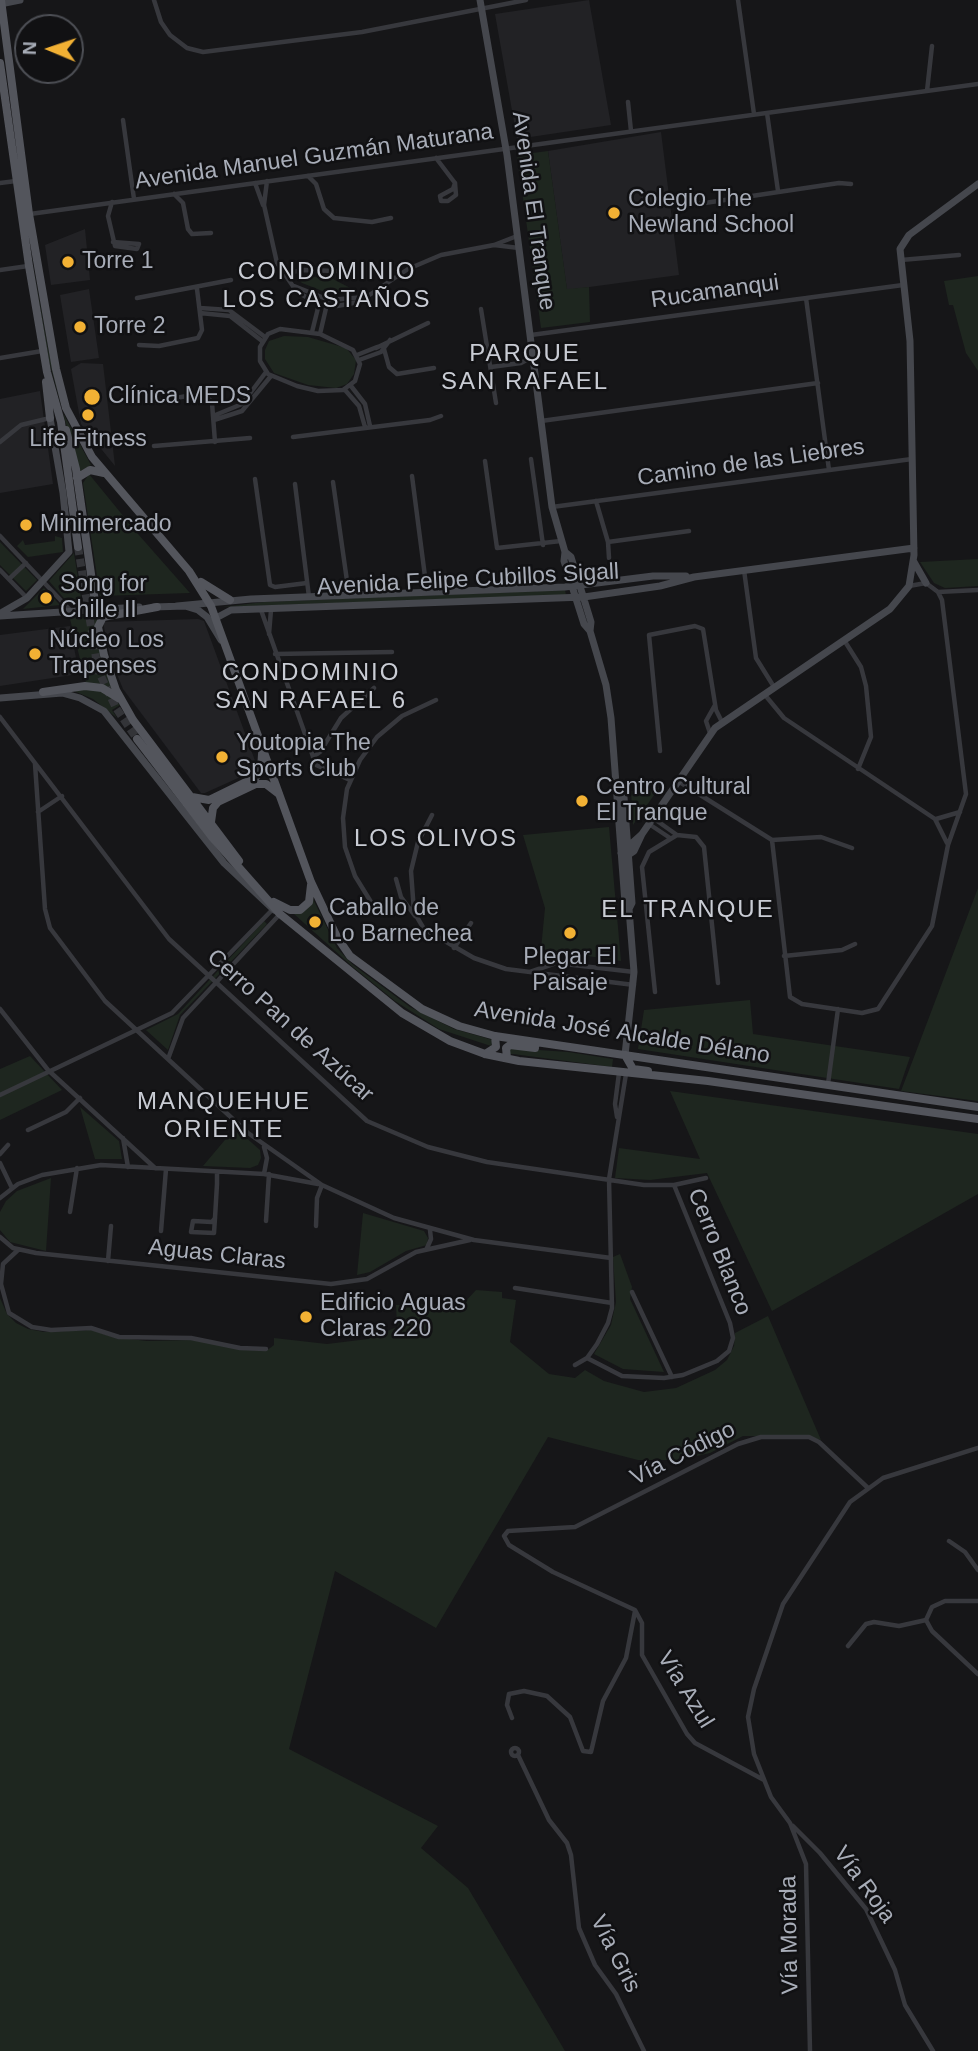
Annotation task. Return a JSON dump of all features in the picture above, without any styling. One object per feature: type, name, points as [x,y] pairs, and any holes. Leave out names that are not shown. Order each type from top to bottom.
[{"type":"main road","points":[[1,2],[20,0]]},
{"type":"main road","name":"Avenida José Alcalde Délano","points":[[1,2],[29,214],[62,396],[81,440],[189,571],[209,602],[312,882],[337,937],[358,964],[422,1009],[459,1026],[495,1036],[978,1107]]},
{"type":"main road","name":"Avenida El Tranque","points":[[480,3],[506,148],[552,507],[565,552],[571,557],[579,597],[592,622],[590,631],[608,700],[624,856],[625,903],[629,909],[634,972],[625,1055]]},
{"type":"main road","points":[[0,63],[2,95],[29,266],[47,372],[61,422],[78,547]]},
{"type":"main road","points":[[624,856],[647,827],[710,733],[722,722],[894,606],[909,586],[914,562],[910,341],[900,261],[901,246],[909,235],[977,186]]},
{"type":"main road","points":[[0,615],[27,598],[66,558],[70,547],[50,418],[47,372]]},
{"type":"main road","points":[[61,422],[69,438],[78,478],[96,609]]},
{"type":"main road","points":[[78,478],[90,470],[107,474]]},
{"type":"main road","points":[[694,577],[914,548]]},
{"type":"main road","points":[[914,562],[926,583]]},
{"type":"main road","points":[[189,571],[209,590],[230,600]]},
{"type":"main road","name":"Avenida Felipe Cubillos Sigall","points":[[0,615],[177,606],[230,600],[576,586],[661,575],[694,577]]},
{"type":"main road","name":"Avenida Felipe Cubillos Sigall","points":[[216,618],[227,611],[579,597],[653,587],[694,577]]},
{"type":"main road","points":[[499,601],[504,596],[524,594],[524,589]]},
{"type":"main road","points":[[261,610],[263,603],[274,599]]},
{"type":"main road","points":[[177,606],[193,607],[203,612],[225,645]]},
{"type":"main road","points":[[157,607],[141,612],[107,615],[99,623],[104,655],[120,699],[139,730],[211,822],[251,881]]},
{"type":"main road","points":[[43,692],[85,685],[102,688],[120,699]]},
{"type":"main road","name":"Avenida José Alcalde Délano","points":[[0,698],[43,692],[80,698],[109,715],[202,838],[236,877],[411,1019],[439,1036],[485,1054],[507,1058],[623,1074],[689,1079],[978,1119]]},
{"type":"main road","name":"Avenida José Alcalde Délano","points":[[137,739],[212,837],[269,899],[276,912]]},
{"type":"main road","points":[[192,797],[209,800],[256,777],[261,771],[263,750]]},
{"type":"main road","points":[[211,822],[218,802],[256,784],[266,784],[279,794]]},
{"type":"main road","name":"Avenida El Tranque","points":[[618,789],[624,797],[627,847]]},
{"type":"main road","points":[[626,828],[631,832],[647,827]]},
{"type":"main road","points":[[624,856],[627,847],[647,827]]},
{"type":"main road","points":[[269,899],[286,908],[300,910],[309,902],[312,882]]},
{"type":"main road","points":[[485,1054],[496,1047],[495,1036]]},
{"type":"main road","points":[[507,1058],[506,1048],[510,1045],[550,1050],[554,1046]]},
{"type":"main road","points":[[625,1055],[633,1069],[689,1079]]},
{"type":"street","points":[[154,0],[161,22],[170,35],[187,48],[204,52],[362,32],[480,3],[526,0]]},
{"type":"street","points":[[738,0],[754,114]]},
{"type":"street","points":[[927,91],[932,46]]},
{"type":"street","name":"Avenida Manuel Guzmán Maturana","points":[[29,214],[978,84]]},
{"type":"street","points":[[628,102],[631,131]]},
{"type":"street","points":[[767,113],[778,191]]},
{"type":"street","points":[[123,120],[134,199]]},
{"type":"street","points":[[445,169],[447,156]]},
{"type":"street","points":[[436,158],[455,183],[456,195],[448,201],[441,201],[440,196],[453,189],[455,183]]},
{"type":"street","points":[[316,184],[321,174]]},
{"type":"street","points":[[308,176],[316,184],[324,209],[334,218],[372,222],[391,218]]},
{"type":"street","points":[[0,183],[17,181]]},
{"type":"street","points":[[264,205],[267,181]]},
{"type":"street","points":[[255,183],[264,205],[270,241],[282,274],[300,295],[319,304],[367,297],[408,269],[432,258],[494,245],[518,236]]},
{"type":"street","points":[[698,204],[778,191],[850,184]]},
{"type":"street","points":[[184,205],[193,191]]},
{"type":"street","points":[[173,194],[184,205],[188,229],[192,234],[211,233]]},
{"type":"street","points":[[112,202],[108,216],[113,242],[118,247],[137,249],[140,246],[138,242],[113,242]]},
{"type":"street","points":[[98,204],[108,216]]},
{"type":"street","points":[[494,245],[519,248]]},
{"type":"street","points":[[900,261],[959,255]]},
{"type":"street","points":[[0,270],[29,266]]},
{"type":"street","points":[[282,274],[303,270],[337,271]]},
{"type":"street","points":[[137,299],[231,280]]},
{"type":"street","points":[[291,285],[326,302]]},
{"type":"street","name":"Rucamanqui","points":[[531,335],[903,285]]},
{"type":"street","points":[[139,345],[154,347],[196,340],[202,330],[197,289]]},
{"type":"street","points":[[806,298],[829,470]]},
{"type":"street","points":[[320,334],[326,302]]},
{"type":"street","points":[[312,332],[319,304]]},
{"type":"street","points":[[481,309],[496,403]]},
{"type":"street","points":[[200,311],[229,310],[263,339]]},
{"type":"street","points":[[358,358],[428,323]]},
{"type":"street","points":[[280,329],[320,334],[347,346],[358,358],[359,372],[351,386],[345,390],[308,389],[269,374],[259,358],[263,339],[280,329]]},
{"type":"street","points":[[390,340],[384,349],[392,371],[400,374],[434,368]]},
{"type":"street","points":[[376,350],[384,349]]},
{"type":"street","points":[[376,350],[387,360]]},
{"type":"street","points":[[0,358],[43,351]]},
{"type":"street","points":[[491,367],[521,363],[533,357]]},
{"type":"street","points":[[521,363],[535,369]]},
{"type":"street","points":[[214,418],[242,411],[269,374]]},
{"type":"street","points":[[541,421],[818,383]]},
{"type":"street","points":[[351,386],[365,404],[368,427]]},
{"type":"street","points":[[345,390],[359,406],[368,427]]},
{"type":"street","points":[[148,403],[203,394],[210,399],[215,442]]},
{"type":"street","points":[[293,437],[422,422],[441,416]]},
{"type":"street","points":[[0,442],[21,425],[50,418]]},
{"type":"street","points":[[154,446],[250,438]]},
{"type":"street","points":[[531,459],[544,545]]},
{"type":"street","name":"Camino de las Liebres","points":[[552,507],[912,459]]},
{"type":"street","points":[[485,461],[496,546],[501,549],[561,541]]},
{"type":"street","name":"Avenida Felipe Cubillos Sigall","points":[[412,476],[428,593]]},
{"type":"street","name":"Avenida Felipe Cubillos Sigall","points":[[255,479],[270,585],[275,587],[307,583]]},
{"type":"street","name":"Avenida Felipe Cubillos Sigall","points":[[333,482],[349,596]]},
{"type":"street","name":"Avenida Felipe Cubillos Sigall","points":[[295,484],[309,597]]},
{"type":"street","points":[[596,501],[608,542],[609,558]]},
{"type":"street","points":[[608,542],[689,531]]},
{"type":"street","points":[[0,536],[70,610]]},
{"type":"street","points":[[9,579],[26,563]]},
{"type":"street","points":[[0,570],[27,598]]},
{"type":"street","points":[[744,570],[756,658],[774,687]]},
{"type":"street","points":[[909,586],[926,583],[938,592],[978,590]]},
{"type":"street","points":[[772,841],[787,990],[793,1000],[869,1013],[881,1006],[932,926],[948,845],[967,784],[938,592]]},
{"type":"street","points":[[261,610],[319,769],[350,780]]},
{"type":"street","points":[[269,638],[271,610]]},
{"type":"street","points":[[660,751],[649,635],[695,626],[704,629],[716,705],[722,722]]},
{"type":"street","points":[[844,640],[863,673],[871,728],[870,744],[858,769]]},
{"type":"street","points":[[275,654],[392,652]]},
{"type":"street","points":[[313,757],[320,752],[341,718],[374,688]]},
{"type":"street","points":[[764,694],[781,716],[935,819],[948,845]]},
{"type":"street","points":[[372,902],[355,876],[345,847],[344,808],[350,780],[365,752],[384,730],[402,716],[436,700]]},
{"type":"street","points":[[710,733],[706,721],[716,705]]},
{"type":"street","name":"Cerro Pan de Azúcar","points":[[0,717],[169,939],[345,1103],[377,1126],[453,1155],[609,1180],[644,1185],[674,1185],[706,1178]]},
{"type":"street","points":[[35,763],[48,923],[105,1001],[263,1145],[323,1185],[381,1213],[430,1230],[474,1240],[611,1258]]},
{"type":"street","points":[[678,780],[772,841],[821,837],[852,848]]},
{"type":"street","points":[[38,812],[62,796]]},
{"type":"street","points":[[935,819],[960,812]]},
{"type":"street","points":[[416,917],[411,892],[412,861],[432,815]]},
{"type":"street","points":[[647,827],[696,837],[704,847],[719,983]]},
{"type":"street","points":[[647,827],[670,838]]},
{"type":"street","points":[[654,992],[642,867],[649,852],[677,835]]},
{"type":"street","points":[[396,879],[401,897],[424,929],[454,948],[495,966],[529,973],[634,985]]},
{"type":"street","points":[[0,1095],[172,1013],[276,912]]},
{"type":"street","points":[[168,1059],[183,1018],[276,912]]},
{"type":"street","points":[[454,948],[471,923]]},
{"type":"street","points":[[784,956],[842,950],[855,944]]},
{"type":"street","points":[[529,973],[556,963],[634,972]]},
{"type":"street","points":[[598,981],[600,968]]},
{"type":"street","points":[[0,1009],[48,1070],[156,1168]]},
{"type":"street","points":[[827,1085],[838,1009]]},
{"type":"street","points":[[575,1365],[587,1358],[606,1329],[612,1303],[609,1180],[617,1117],[615,1104],[623,1074]]},
{"type":"street","points":[[28,1130],[66,1112],[80,1098]]},
{"type":"street","points":[[123,1137],[128,1167]]},
{"type":"street","points":[[0,1154],[8,1145]]},
{"type":"street","points":[[263,1145],[267,1158],[267,1174]]},
{"type":"street","points":[[267,1158],[278,1155]]},
{"type":"street","points":[[0,1163],[12,1188]]},
{"type":"street","points":[[70,1212],[77,1167]]},
{"type":"street","points":[[0,1198],[12,1188],[42,1175],[77,1167],[267,1174],[323,1185]]},
{"type":"street","name":"Aguas Claras","points":[[161,1231],[166,1169]]},
{"type":"street","points":[[294,1178],[298,1176],[298,1170]]},
{"type":"street","name":"Aguas Claras","points":[[215,1219],[212,1222],[193,1221],[191,1232],[211,1235],[215,1219],[217,1172]]},
{"type":"street","name":"Aguas Claras","points":[[266,1221],[267,1174]]},
{"type":"street","points":[[316,1227],[317,1198],[323,1185]]},
{"type":"street","name":"Cerro Blanco","points":[[587,1358],[628,1377],[672,1377],[723,1358],[729,1351],[733,1338],[730,1324],[674,1185]]},
{"type":"street","points":[[108,1261],[111,1226]]},
{"type":"street","points":[[427,1249],[431,1239],[430,1230]]},
{"type":"street","name":"Aguas Claras","points":[[0,1237],[18,1250],[341,1284],[367,1279],[405,1257],[427,1249],[474,1240]]},
{"type":"street","points":[[18,1250],[3,1264],[1,1284],[9,1313],[32,1327],[51,1330],[91,1328],[119,1337],[191,1338],[240,1349],[266,1349]]},
{"type":"street","points":[[515,1288],[612,1303]]},
{"type":"street","points":[[632,1292],[672,1377]]},
{"type":"street","name":"Vía Código","points":[[635,1610],[621,1601],[553,1572],[509,1545],[504,1536],[508,1531],[575,1527],[738,1444],[761,1437],[809,1437],[819,1442],[868,1488]]},
{"type":"street","points":[[868,1488],[891,1475],[978,1448]]},
{"type":"street","name":"Vía Morada","points":[[810,2051],[806,1864],[790,1823],[774,1802],[764,1780],[751,1740],[748,1717],[771,1633],[790,1590],[850,1502],[868,1488]]},
{"type":"street","points":[[949,1541],[965,1552],[978,1570]]},
{"type":"street","points":[[926,1620],[932,1607],[945,1601],[978,1601]]},
{"type":"street","points":[[512,1718],[507,1704],[509,1694],[524,1691],[547,1696],[570,1717],[583,1751],[591,1752],[603,1701],[626,1658],[635,1610]]},
{"type":"street","name":"Vía Azul","points":[[635,1610],[642,1623],[642,1655],[687,1734],[695,1743],[764,1780]]},
{"type":"street","points":[[848,1646],[866,1624],[874,1622],[899,1626],[926,1620]]},
{"type":"street","points":[[926,1620],[932,1631],[978,1674]]},
{"type":"street","name":"Vía Gris","points":[[518,1755],[549,1820],[567,1843],[571,1855],[579,1928],[595,1965],[616,1994],[644,2051]]},
{"type":"street","name":"Vía Roja","points":[[790,1823],[820,1853],[866,1909],[895,1970],[905,2005],[933,2051]]},
{"type":"shaded area","name":"Colegio The Newland School","points":[[589,0],[611,125],[517,139],[495,14]]},
{"type":"shaded area","name":"Colegio The Newland School","points":[[661,132],[679,275],[567,290],[548,151]]},
{"type":"shaded area","points":[[548,151],[567,289],[589,287],[590,322],[541,328],[517,155]]},
{"type":"shaded area","name":"Torre 1","points":[[85,229],[90,280],[51,285],[45,245]]},
{"type":"shaded area","points":[[31,253],[48,348],[63,412],[49,361]]},
{"type":"shaded area","points":[[305,276],[333,279],[354,290],[352,293],[330,294],[302,283],[299,280]]},
{"type":"shaded area","points":[[978,276],[978,371],[966,353],[953,305],[949,305],[944,281]]},
{"type":"shaded area","name":"Clínica MEDS","points":[[89,289],[99,358],[71,362],[60,295]]},
{"type":"shaded area","points":[[284,336],[308,337],[346,348],[356,360],[354,374],[347,384],[336,388],[308,385],[274,373],[265,359],[265,350],[269,341]]},
{"type":"shaded area","name":"Clínica MEDS","points":[[81,363],[103,364],[115,466],[81,424],[71,369]]},
{"type":"shaded area","points":[[40,391],[53,484],[0,493],[0,399]]},
{"type":"shaded area","points":[[63,413],[91,465],[79,472]]},
{"type":"shaded area","points":[[89,474],[190,593],[100,596],[83,483]]},
{"type":"shaded area","points":[[55,536],[62,538],[63,552],[28,557],[17,546],[23,540],[25,545],[55,541]]},
{"type":"shaded area","points":[[0,542],[37,580],[26,591],[0,565]]},
{"type":"shaded area","points":[[74,553],[82,604],[68,603],[49,581]]},
{"type":"shaded area","points":[[978,559],[978,586],[945,588],[934,583],[920,562]]},
{"type":"shaded area","points":[[44,588],[60,605],[23,609]]},
{"type":"shaded area","points":[[565,590],[566,595],[222,607],[264,602]]},
{"type":"shaded area","points":[[69,615],[101,615],[96,629],[97,644],[113,690],[86,683]]},
{"type":"shaded area","points":[[204,621],[258,769],[205,793],[201,793],[123,689],[110,657],[103,622]]},
{"type":"shaded area","points":[[70,626],[79,674],[0,686],[0,635]]},
{"type":"shaded area","points":[[97,689],[115,699],[120,705],[112,710],[117,718],[93,699],[74,691]]},
{"type":"shaded area","points":[[659,788],[633,825],[631,791]]},
{"type":"shaded area","points":[[609,827],[621,961],[541,949],[545,908],[523,835]]},
{"type":"shaded area","points":[[978,888],[978,1101],[901,1091],[914,1057]]},
{"type":"shaded area","points":[[313,899],[337,948],[352,964],[410,1007],[454,1029],[493,1040],[491,1046],[439,1029],[395,1001],[354,968],[294,914]]},
{"type":"shaded area","points":[[264,921],[267,924],[180,1015],[168,1050],[146,1030],[178,1014]]},
{"type":"shaded area","points":[[750,1000],[753,1034],[910,1057],[899,1089],[638,1049],[644,1010]]},
{"type":"shaded area","points":[[510,1048],[568,1052],[613,1059],[612,1067],[509,1054]]},
{"type":"shaded area","points":[[30,1056],[62,1090],[0,1120],[0,1069]]},
{"type":"shaded area","points":[[670,1091],[978,1134],[978,1194],[772,1311],[707,1173],[650,1180],[615,1178],[619,1148],[700,1159]]},
{"type":"shaded area","points":[[80,1107],[119,1141],[122,1159],[95,1159]]},
{"type":"shaded area","points":[[235,1128],[260,1150],[258,1165],[250,1168],[203,1166]]},
{"type":"shaded area","points":[[51,1178],[46,1251],[10,1242],[0,1230],[0,1212],[6,1201],[17,1191]]},
{"type":"shaded area","points":[[363,1213],[424,1231],[428,1238],[427,1245],[406,1251],[370,1272],[357,1275]]},
{"type":"shaded area","points":[[620,1254],[632,1287],[630,1299],[664,1372],[623,1369],[594,1354],[611,1325],[616,1302],[613,1257]]},
{"type":"shaded area","points":[[476,1290],[502,1292],[502,1298],[516,1300],[510,1342],[549,1374],[575,1378],[585,1370],[604,1381],[644,1392],[676,1388],[715,1370],[727,1360],[734,1346],[735,1333],[768,1316],[821,1440],[805,1436],[743,1436],[710,1453],[680,1460],[638,1460],[548,1437],[436,1628],[335,1571],[289,1749],[438,1826],[421,1848],[468,1888],[565,2051],[0,2051],[0,1298],[7,1314],[28,1329],[44,1332],[92,1330],[113,1337],[147,1341],[191,1340],[266,1351],[274,1345],[274,1338],[327,1344],[368,1339],[397,1327],[396,1305],[464,1303]]},
{"type":"tunnel","points":[[78,547],[98,670],[116,708],[137,739]]},
{"type":"place","name":"Colegio The Newland School","points":[[614,213]]},
{"type":"place","name":"Torre 1","points":[[68,262]]},
{"type":"place","name":"Torre 2","points":[[80,327]]},
{"type":"place","name":"Clínica MEDS","points":[[92,397]]},
{"type":"place","name":"Life Fitness","points":[[88,415]]},
{"type":"place","name":"Minimercado","points":[[26,525]]},
{"type":"place","name":"Song for Chille II","points":[[46,598]]},
{"type":"place","name":"Núcleo Los Trapenses","points":[[35,654]]},
{"type":"place","name":"Youtopia The Sports Club","points":[[222,757]]},
{"type":"place","name":"Centro Cultural El Tranque","points":[[582,801]]},
{"type":"place","name":"Caballo de Lo Barnechea","points":[[315,922]]},
{"type":"place","name":"Plegar El Paisaje","points":[[570,933]]},
{"type":"place","name":"Edificio Aguas Claras 220","points":[[306,1317]]},
{"type":"district","name":"CONDOMINIO LOS CASTAÑOS","points":[[327,286]]},
{"type":"district","name":"PARQUE SAN RAFAEL","points":[[525,368]]},
{"type":"district","name":"CONDOMINIO SAN RAFAEL 6","points":[[311,687]]},
{"type":"district","name":"LOS OLIVOS","points":[[436,839]]},
{"type":"district","name":"EL TRANQUE","points":[[688,910]]},
{"type":"district","name":"MANQUEHUE ORIENTE","points":[[224,1116]]}]
